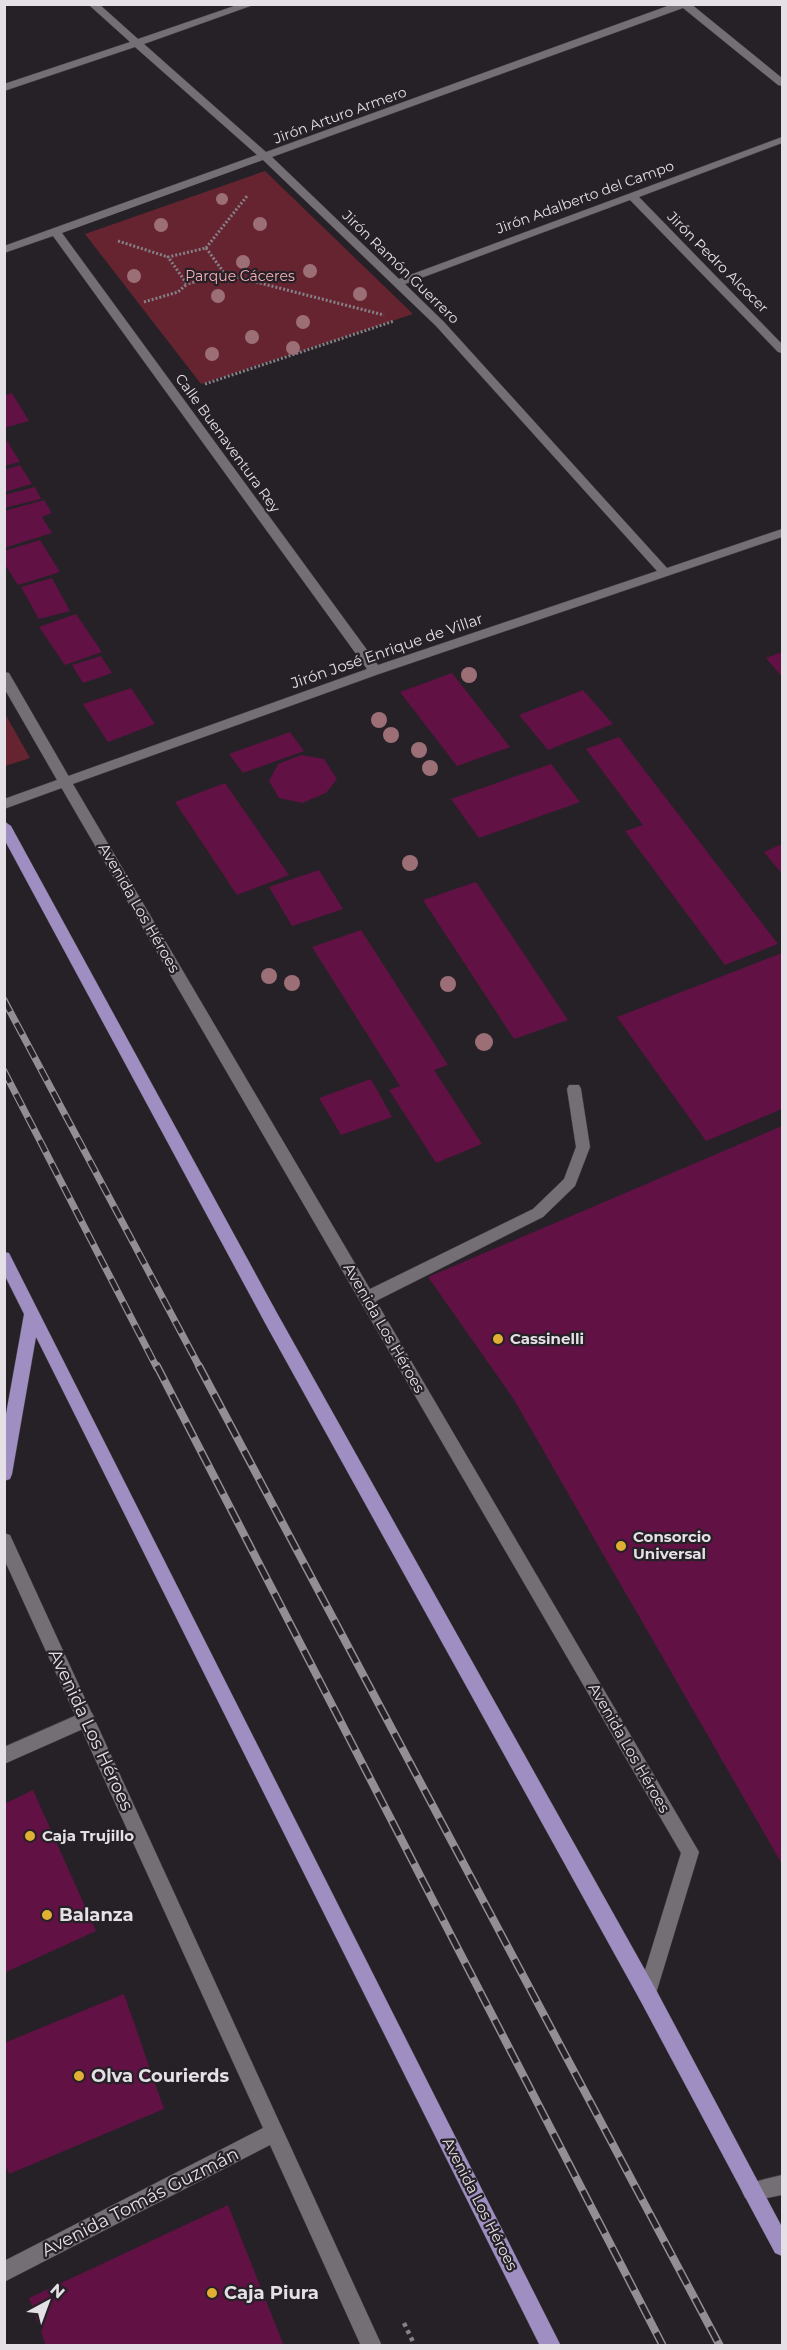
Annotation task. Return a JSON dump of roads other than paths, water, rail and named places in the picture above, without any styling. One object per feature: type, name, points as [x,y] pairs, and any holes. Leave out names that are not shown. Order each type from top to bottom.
[{"type":"main road","points":[[4,826],[271,1318],[646,1993],[783,2247]]},
{"type":"main road","name":"Avenida Los Héroes","points":[[4,1258],[551,2346]]},
{"type":"main road","points":[[4,1474],[33,1315]]},
{"type":"street","name":"Jirón Ramón Guerrero","points":[[93,4],[264,156],[440,324],[666,574]]},
{"type":"street","points":[[4,88],[251,4]]},
{"type":"street","points":[[684,4],[783,83]]},
{"type":"street","name":"Jirón Arturo Armero","points":[[4,250],[684,4]]},
{"type":"street","name":"Jirón Adalberto del Campo","points":[[398,283],[783,140]]},
{"type":"street","name":"Jirón Pedro Alcocer","points":[[632,196],[783,350]]},
{"type":"street","name":"Calle Buenaventura Rey","points":[[56,232],[375,671]]},
{"type":"street","name":"Jirón José Enrique de Villar","points":[[4,804],[375,671],[783,533]]},
{"type":"street","name":"Avenida Los Héroes","points":[[4,676],[690,1852],[646,1993]]},
{"type":"street","points":[[367,1298],[538,1213],[570,1182],[583,1147],[574,1089]]},
{"type":"street","name":"Avenida Los Héroes","points":[[4,1540],[372,2346]]},
{"type":"street","points":[[4,1756],[86,1719]]},
{"type":"street","name":"Avenida Tomás Guzmán","points":[[4,2272],[275,2132]]},
{"type":"street","points":[[752,2191],[783,2185]]},
{"type":"railway","points":[[4,1000],[200,1368]]},
{"type":"railway","points":[[4,1071],[157,1368]]},
{"type":"railway","points":[[157,1366],[663,2346]]},
{"type":"railway","points":[[199,1366],[720,2346]]},
{"type":"place","name":"Cassinelli","points":[[498,1339]]},
{"type":"place","name":"Consorcio Universal","points":[[621,1546]]},
{"type":"place","name":"Caja Trujillo","points":[[30,1836]]},
{"type":"place","name":"Balanza","points":[[47,1915]]},
{"type":"place","name":"Olva Courierds","points":[[79,2076]]},
{"type":"place","name":"Caja Piura","points":[[212,2293]]},
{"type":"park label","name":"Parque Cáceres","points":[[240,276]]}]
